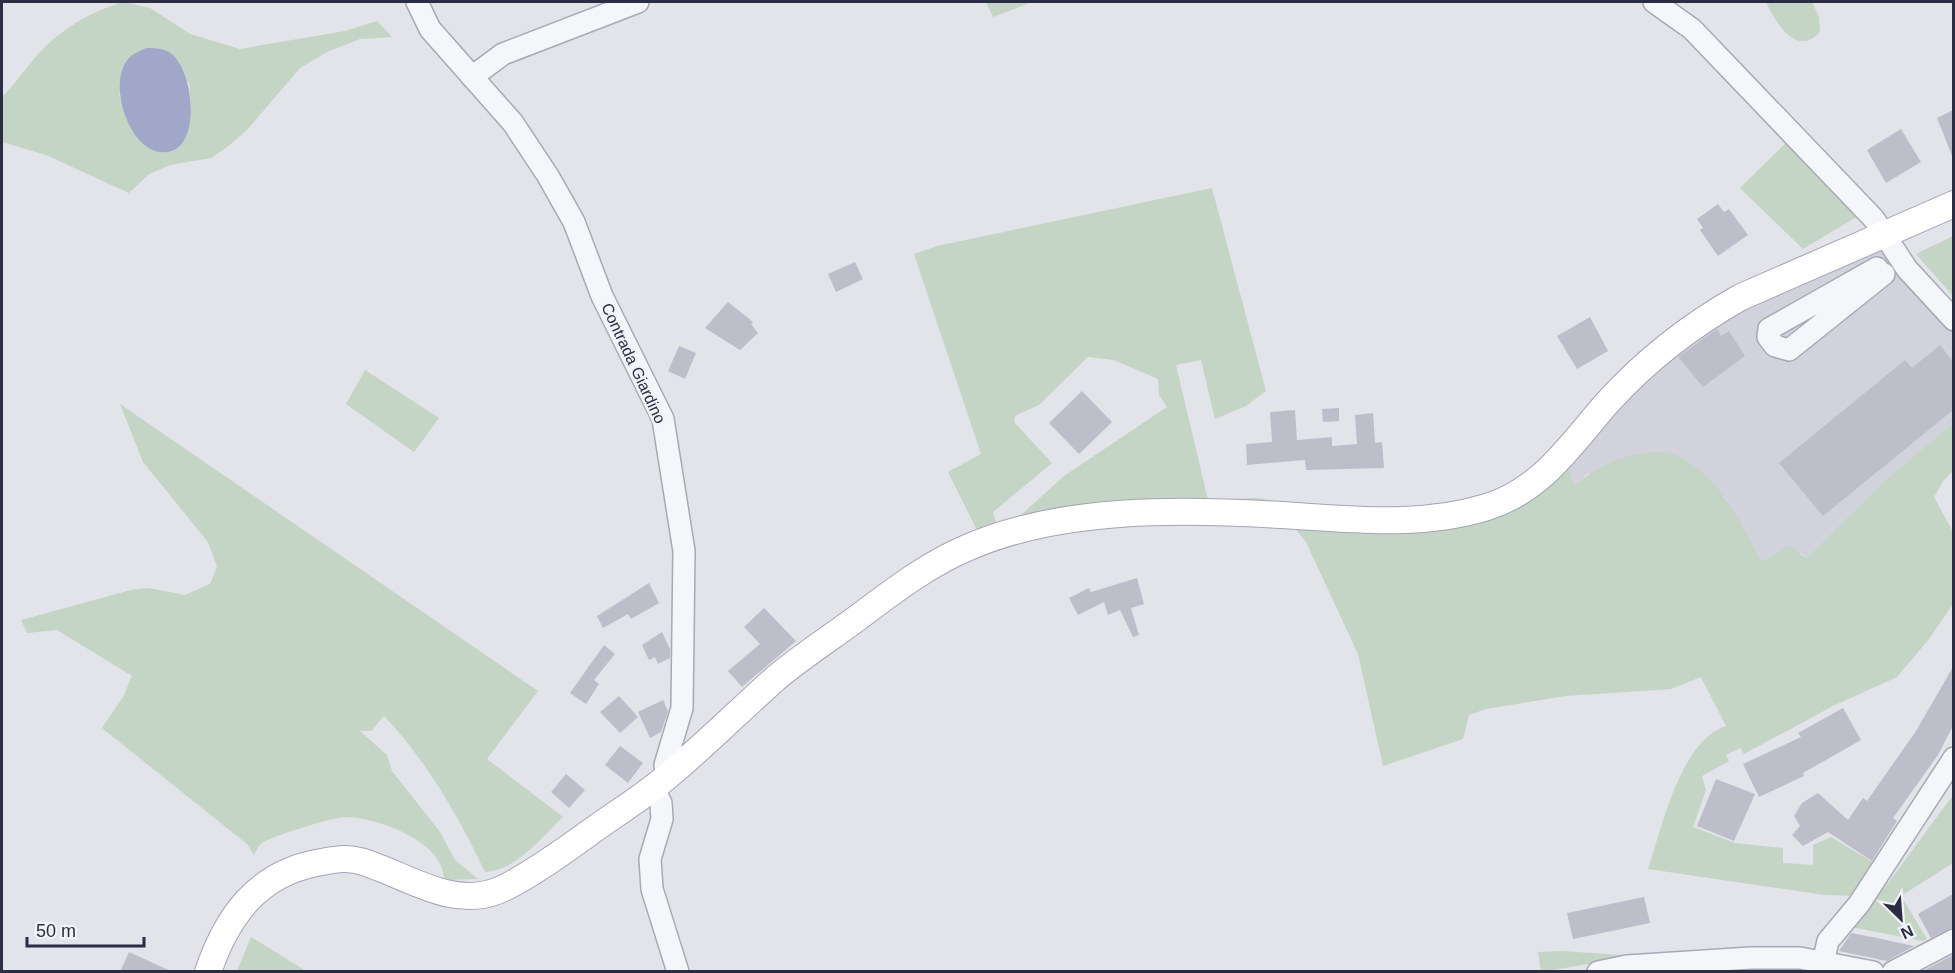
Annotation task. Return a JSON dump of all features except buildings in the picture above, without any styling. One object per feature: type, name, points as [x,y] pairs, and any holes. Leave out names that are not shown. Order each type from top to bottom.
[{"type":"main road","points":[[208,972],[243,903],[280,873],[344,857],[364,862],[452,896],[475,897],[500,890],[576,842],[660,782],[779,676],[897,589],[929,567],[968,547],[1046,522],[1207,510],[1386,523],[1487,507],[1518,494],[1552,469],[1607,403],[1635,375],[1678,337],[1709,315],[1790,275],[1953,204]]},
{"type":"street","name":"Contrada Giardino","points":[[417,2],[430,29],[513,123],[554,185],[574,222],[602,296],[663,419],[684,551],[682,708],[660,782]]},
{"type":"street","points":[[472,77],[503,54],[638,2]]},
{"type":"street","points":[[1654,2],[1692,29],[1874,219],[1907,269],[1953,320]]},
{"type":"street","points":[[1881,271],[1789,350],[1775,346],[1768,338],[1769,329],[1881,271]]},
{"type":"street","points":[[1822,963],[1828,941],[1859,904],[1953,758]]},
{"type":"street","points":[[660,782],[662,819],[650,860],[652,889],[678,972]]},
{"type":"street","points":[[1893,972],[1953,939]]},
{"type":"street","points":[[1598,972],[1627,966],[1714,959],[1800,958],[1873,972]]},
{"type":"shaded area","points":[[1884,245],[1891,260],[1953,332],[1953,423],[1883,482],[1806,558],[1801,553],[1761,563],[1725,497],[1588,473],[1573,487],[1567,467],[1621,401],[1676,349],[1726,315]]},
{"type":"green space","points":[[124,2],[150,8],[190,34],[240,49],[345,31],[377,21],[392,37],[360,39],[327,52],[300,68],[247,130],[227,147],[211,158],[170,165],[149,174],[129,193],[46,155],[2,142],[2,97],[39,54],[52,40],[81,20]],"holes":[[[189,82],[191,106],[188,125],[127,122],[119,93]]]},
{"type":"green space","points":[[986,2],[1032,2],[993,17]]},
{"type":"green space","points":[[1766,2],[1812,2],[1819,17],[1820,32],[1811,39],[1803,41],[1795,39],[1781,28]]},
{"type":"green space","points":[[1789,140],[1860,215],[1803,249],[1740,188]]},
{"type":"green space","points":[[1212,188],[1266,391],[1246,406],[1215,419],[1201,360],[1176,365],[1208,500],[1260,498],[1281,504],[1011,524],[1064,476],[1167,407],[1159,395],[1158,379],[1114,360],[1088,357],[1039,405],[1015,416],[1014,422],[1052,463],[993,512],[998,528],[980,536],[948,472],[981,454],[914,254],[937,246]]},
{"type":"green space","points":[[1953,236],[1953,296],[1916,254]]},
{"type":"green space","points":[[365,370],[439,418],[414,452],[346,404]]},
{"type":"green space","points":[[120,404],[538,691],[487,759],[563,817],[528,852],[508,866],[485,872],[428,770],[384,716],[371,731],[360,731],[387,755],[392,771],[440,832],[455,860],[478,879],[444,880],[441,866],[434,854],[422,844],[392,827],[360,818],[339,818],[290,832],[262,843],[254,855],[247,844],[102,728],[123,697],[132,676],[57,630],[27,633],[21,620],[131,590],[148,588],[185,595],[210,584],[217,567],[208,542],[143,462]]},
{"type":"green space","points":[[1953,423],[1953,471],[1944,480],[1934,497],[1953,532],[1953,604],[1929,639],[1897,677],[1833,706],[1744,754],[1740,748],[1726,755],[1729,761],[1702,776],[1706,790],[1693,827],[1735,843],[1783,848],[1783,863],[1813,865],[1813,845],[1831,837],[1879,866],[1857,896],[1825,895],[1648,869],[1667,810],[1685,767],[1696,749],[1710,735],[1726,726],[1701,677],[1671,689],[1566,696],[1486,709],[1469,715],[1463,739],[1383,766],[1358,654],[1306,542],[1294,527],[1399,527],[1567,467],[1574,486],[1593,471],[1614,461],[1641,454],[1666,452],[1691,464],[1717,488],[1737,516],[1761,562],[1789,546],[1806,558],[1883,482]]},
{"type":"green space","points":[[1953,795],[1953,863],[1901,896],[1927,939],[1923,941],[1851,927],[1889,882]]},
{"type":"green space","points":[[251,937],[306,971],[237,971]]},
{"type":"green space","points":[[1562,951],[1635,956],[1541,972],[1538,952]]},
{"type":"water","points":[[146,48],[169,52],[184,72],[188,86],[191,118],[188,132],[183,143],[174,150],[160,152],[146,146],[135,135],[127,120],[122,102],[120,85],[122,69],[130,57]]}]
